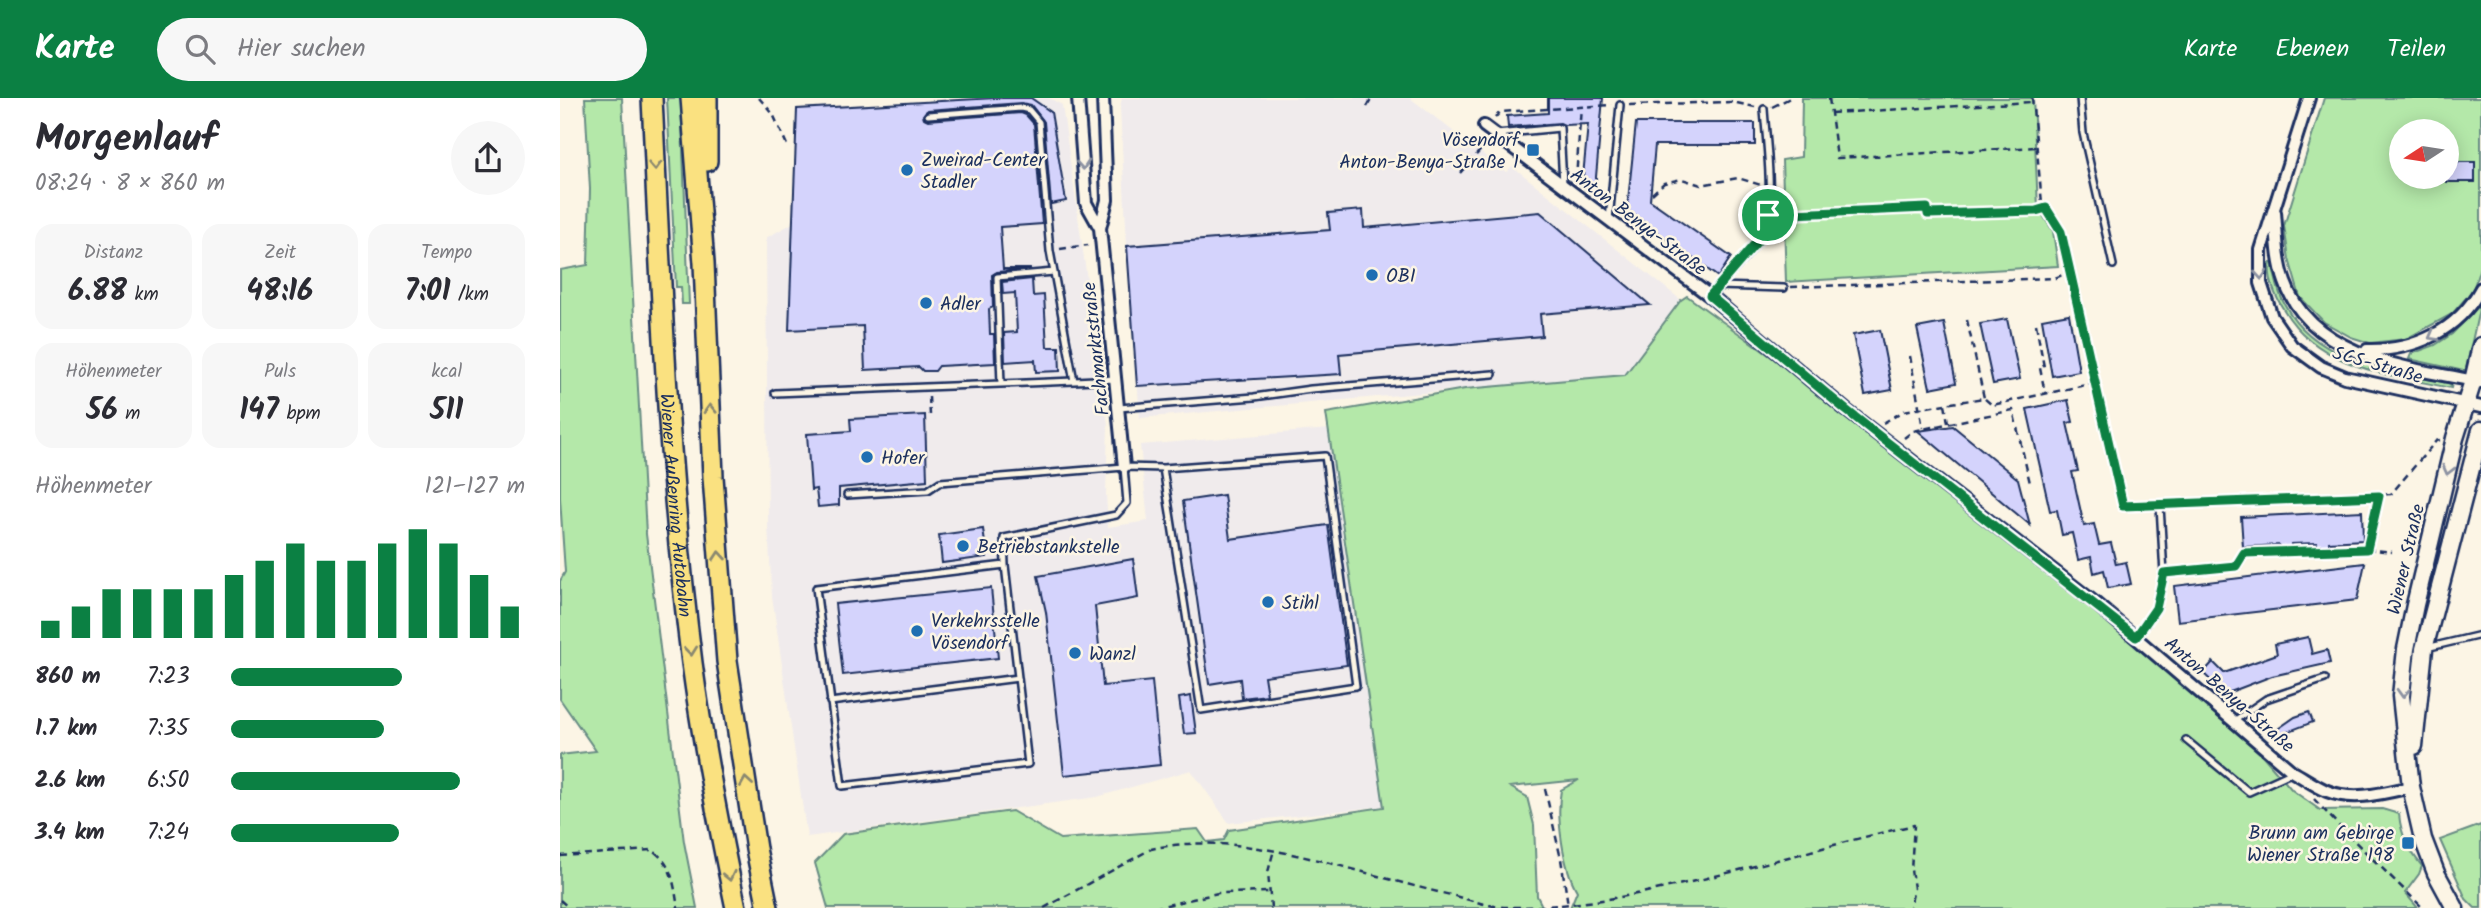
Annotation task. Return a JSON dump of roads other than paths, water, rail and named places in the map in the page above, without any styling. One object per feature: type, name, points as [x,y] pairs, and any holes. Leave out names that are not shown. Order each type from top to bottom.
[{"type":"highway","name":"Wiener Außenring Autobahn","points":[[652,98],[672,449],[692,663],[736,908]]},
{"type":"highway","name":"Wiener Außenring Autobahn","points":[[691,98],[704,263],[713,477],[727,661],[756,849],[768,908]]},
{"type":"highway","points":[[704,263],[707,98]]},
{"type":"highway","points":[[707,184],[713,141],[714,98]]},
{"type":"main road","name":"Wiener Straße","points":[[2455,908],[2435,873],[2423,839],[2411,787],[2402,696],[2406,649],[2455,438],[2473,405],[2481,346]]},
{"type":"main road","name":"Wiener Straße","points":[[2411,787],[2424,649],[2481,430]]},
{"type":"street","name":"Fachmarktstraße","points":[[1103,98],[1107,200],[1100,228],[1125,467]]},
{"type":"street","name":"SCS-Straße","points":[[2309,98],[2261,250],[2261,283],[2272,317],[2292,346],[2321,367],[2345,377],[2473,405]]},
{"type":"street","name":"Fachmarktstraße","points":[[1076,100],[1086,203],[1100,228]]},
{"type":"street","name":"Anton Benya-Straße","points":[[1484,126],[1710,296],[1873,432],[2136,637],[2293,772],[2329,792],[2348,796],[2378,795],[2411,787]]},
{"type":"street","name":"SCS-Straße","points":[[2274,209],[2284,280],[2303,316],[2318,330],[2354,350],[2400,365],[2477,381]]},
{"type":"street","name":"SCS-Straße","points":[[2354,350],[2384,351],[2406,347],[2435,336],[2463,313],[2481,288]]},
{"type":"lane","points":[[2080,98],[2083,132],[2113,265]]},
{"type":"lane","points":[[1609,220],[1620,105]]},
{"type":"lane","points":[[928,115],[1021,108],[1029,110],[1039,122],[1050,251],[1074,381]]},
{"type":"lane","points":[[1710,296],[1760,238],[1768,215],[1764,109]]},
{"type":"lane","points":[[1494,135],[1560,128],[1563,187]]},
{"type":"lane","points":[[1001,384],[997,277],[1054,272]]},
{"type":"lane","points":[[1718,286],[1784,288]]},
{"type":"lane","points":[[1119,408],[1493,374]]},
{"type":"lane","points":[[775,393],[1116,379]]},
{"type":"lane","points":[[847,495],[928,490],[940,482],[1125,467],[1163,468],[1325,456],[1356,687],[1201,710],[1163,468]]},
{"type":"lane","points":[[1005,565],[816,588],[842,786],[1028,764],[1004,538],[1116,515],[1126,503],[1125,467]]},
{"type":"lane","points":[[2136,637],[2156,608],[2164,573],[2160,506]]},
{"type":"lane","points":[[2424,649],[2481,635]]},
{"type":"lane","points":[[830,702],[1018,678]]},
{"type":"lane","points":[[2234,721],[2266,699],[2325,679]]},
{"type":"lane","points":[[2186,740],[2249,792],[2293,772]]},
{"type":"place","name":"Vösendorf Anton-Benya-Straße 1","points":[[1533,150]]},
{"type":"place","name":"Zweirad-Center Stadler","points":[[907,170]]},
{"type":"place","name":"OBI","points":[[1372,275]]},
{"type":"place","name":"Adler","points":[[926,303]]},
{"type":"place","name":"Hofer","points":[[867,457]]},
{"type":"place","name":"Betriebstankstelle","points":[[963,546]]},
{"type":"place","name":"Stihl","points":[[1268,602]]},
{"type":"place","name":"Verkehrsstelle Vösendorf","points":[[917,631]]},
{"type":"place","name":"Wanzl","points":[[1075,653]]},
{"type":"place","name":"Brunn am Gebirge Wiener Straße 198","points":[[2408,843]]}]
